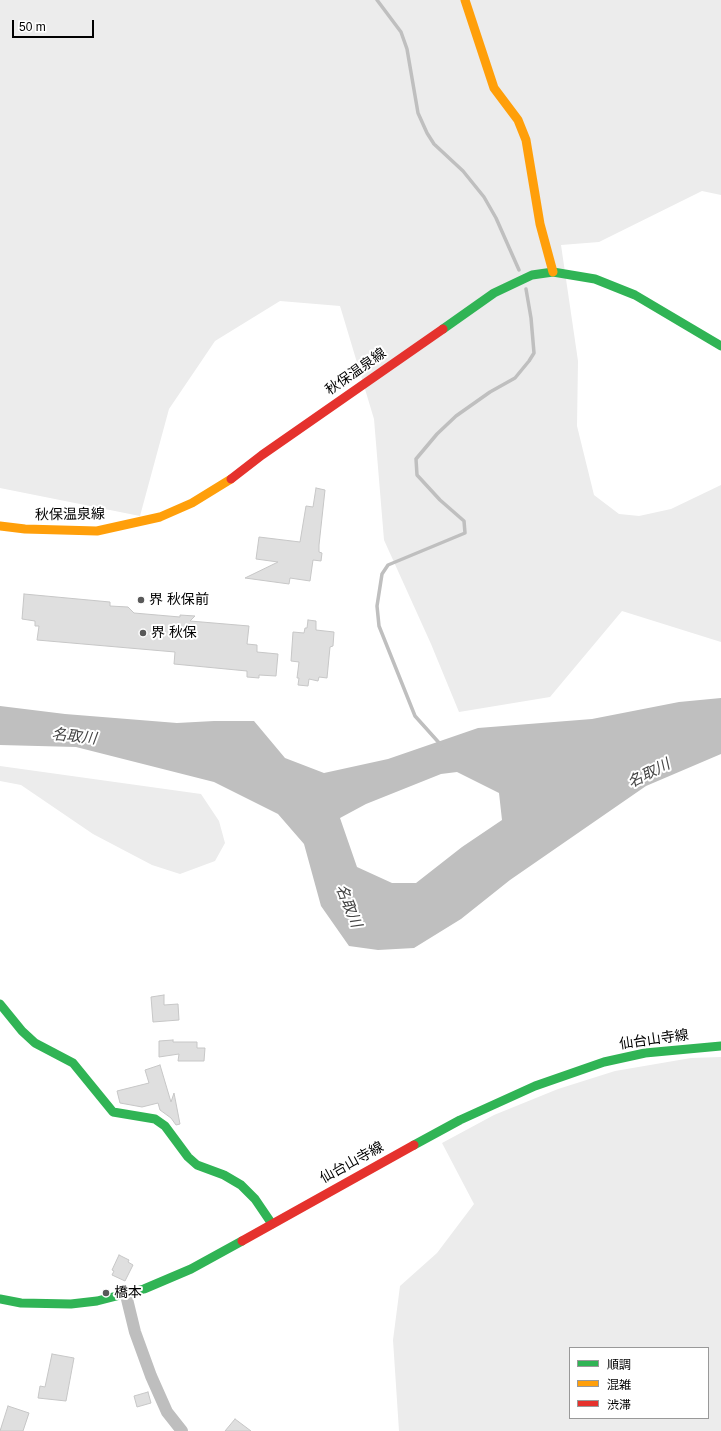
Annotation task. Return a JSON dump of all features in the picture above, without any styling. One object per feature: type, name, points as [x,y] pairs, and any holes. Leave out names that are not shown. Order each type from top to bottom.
[{"type":"main road","points":[[465,0],[494,88],[518,120],[526,140],[540,224],[553,272]]},
{"type":"main road","name":"秋保温泉線","points":[[0,526],[25,529],[97,531],[160,517],[224,485],[262,455],[494,293],[532,275],[553,272],[595,279],[635,295],[721,346]]},
{"type":"main road","points":[[0,1004],[22,1031],[35,1043],[73,1063],[113,1112],[154,1119],[165,1126],[188,1157],[197,1165],[224,1175],[241,1185],[255,1199],[272,1224]]},
{"type":"main road","name":"仙台山寺線","points":[[0,1299],[21,1303],[71,1304],[97,1301],[126,1295],[152,1286],[191,1268],[460,1120],[535,1086],[604,1062],[645,1053],[721,1046]]},
{"type":"street","points":[[126,1295],[135,1332],[152,1376],[168,1412],[182,1431]]},
{"type":"shaded area","points":[[0,0],[721,0],[721,195],[702,191],[599,242],[561,245],[578,361],[577,426],[594,495],[619,514],[639,516],[671,509],[721,485],[721,642],[622,611],[550,697],[459,712],[431,644],[384,540],[374,419],[340,306],[280,301],[215,341],[169,409],[140,516],[0,488]]},
{"type":"shaded area","points":[[0,766],[201,794],[219,821],[225,843],[215,861],[180,874],[152,865],[93,834],[21,785],[0,781]]},
{"type":"shaded area","points":[[721,1057],[721,1431],[399,1431],[393,1340],[400,1286],[437,1253],[474,1204],[442,1143],[494,1115],[558,1089],[615,1071],[691,1058]]},
{"type":"water","name":"名取川","points":[[721,698],[721,754],[646,786],[510,880],[461,919],[414,948],[378,950],[349,946],[321,906],[304,844],[278,814],[214,782],[76,747],[0,745],[0,706],[65,714],[177,723],[254,721],[285,758],[324,773],[388,759],[478,728],[592,719],[679,702]],"holes":[[[457,772],[499,793],[502,820],[462,847],[416,883],[392,883],[357,867],[340,818],[366,804],[441,774]]]},
{"type":"building","points":[[316,488],[325,490],[319,545],[319,552],[322,553],[321,561],[313,560],[310,581],[290,578],[289,584],[245,578],[278,562],[256,559],[259,537],[300,542],[306,506],[313,507]]},
{"type":"building","name":"界 秋保","points":[[24,594],[110,602],[110,606],[128,607],[134,613],[180,617],[180,615],[195,616],[190,621],[249,626],[247,644],[257,645],[257,652],[278,654],[276,676],[259,675],[259,678],[247,677],[247,671],[174,664],[175,652],[37,640],[39,626],[35,626],[35,621],[22,619]]},
{"type":"building","points":[[308,620],[316,621],[316,630],[334,632],[333,646],[330,647],[327,678],[319,677],[318,681],[309,679],[308,686],[298,685],[299,678],[297,678],[299,662],[291,661],[293,632],[304,633],[305,628],[307,628]]},
{"type":"building","points":[[164,995],[164,1005],[178,1004],[179,1020],[153,1022],[151,997]]},
{"type":"building","points":[[173,1040],[173,1042],[197,1042],[197,1048],[205,1048],[204,1061],[178,1061],[179,1054],[159,1057],[159,1041]]},
{"type":"building","points":[[160,1065],[171,1102],[174,1093],[180,1124],[176,1125],[171,1118],[160,1110],[158,1103],[142,1107],[120,1103],[117,1091],[149,1083],[145,1070]]},
{"type":"building","points":[[119,1255],[129,1260],[128,1262],[133,1265],[125,1281],[112,1275],[114,1271],[112,1270]]},
{"type":"building","points":[[52,1354],[74,1358],[66,1401],[38,1398],[40,1386],[45,1387]]},
{"type":"building","points":[[148,1392],[151,1403],[137,1407],[134,1396]]},
{"type":"building","points":[[8,1406],[29,1413],[23,1431],[0,1431]]},
{"type":"building","points":[[235,1419],[251,1431],[225,1431]]},
{"type":"waterway","points":[[377,0],[401,32],[407,49],[418,113],[427,133],[434,144],[463,171],[484,197],[496,218],[519,270]]},
{"type":"waterway","points":[[441,745],[415,716],[379,626],[377,606],[382,574],[388,565],[465,533],[464,521],[440,500],[417,475],[416,459],[437,434],[456,416],[490,392],[515,378],[529,361],[534,353],[531,318],[526,289]]},
{"type":"traffic: fast","points":[[443,329],[494,293],[532,275],[553,272],[595,279],[635,295],[721,346]]},
{"type":"traffic: fast","points":[[0,1004],[22,1031],[35,1043],[73,1063],[113,1112],[155,1119],[165,1126],[188,1157],[197,1165],[224,1175],[241,1185],[255,1199],[272,1224]]},
{"type":"traffic: fast","points":[[414,1145],[460,1120],[535,1086],[604,1062],[645,1053],[721,1046]]},
{"type":"traffic: fast","points":[[0,1299],[21,1303],[71,1304],[97,1301],[144,1289],[191,1269],[242,1241]]},
{"type":"traffic: slow","points":[[465,0],[494,88],[518,120],[526,140],[540,224],[553,272]]},
{"type":"traffic: slow","points":[[0,526],[25,529],[97,531],[160,517],[192,503],[231,479]]},
{"type":"traffic: jam","points":[[231,479],[262,455],[443,329]]},
{"type":"traffic: jam","points":[[242,1241],[414,1145]]},
{"type":"place","name":"界 秋保前","points":[[141,600]]},
{"type":"place","name":"界 秋保","points":[[143,633]]},
{"type":"place","name":"橋本","points":[[106,1293]]}]
